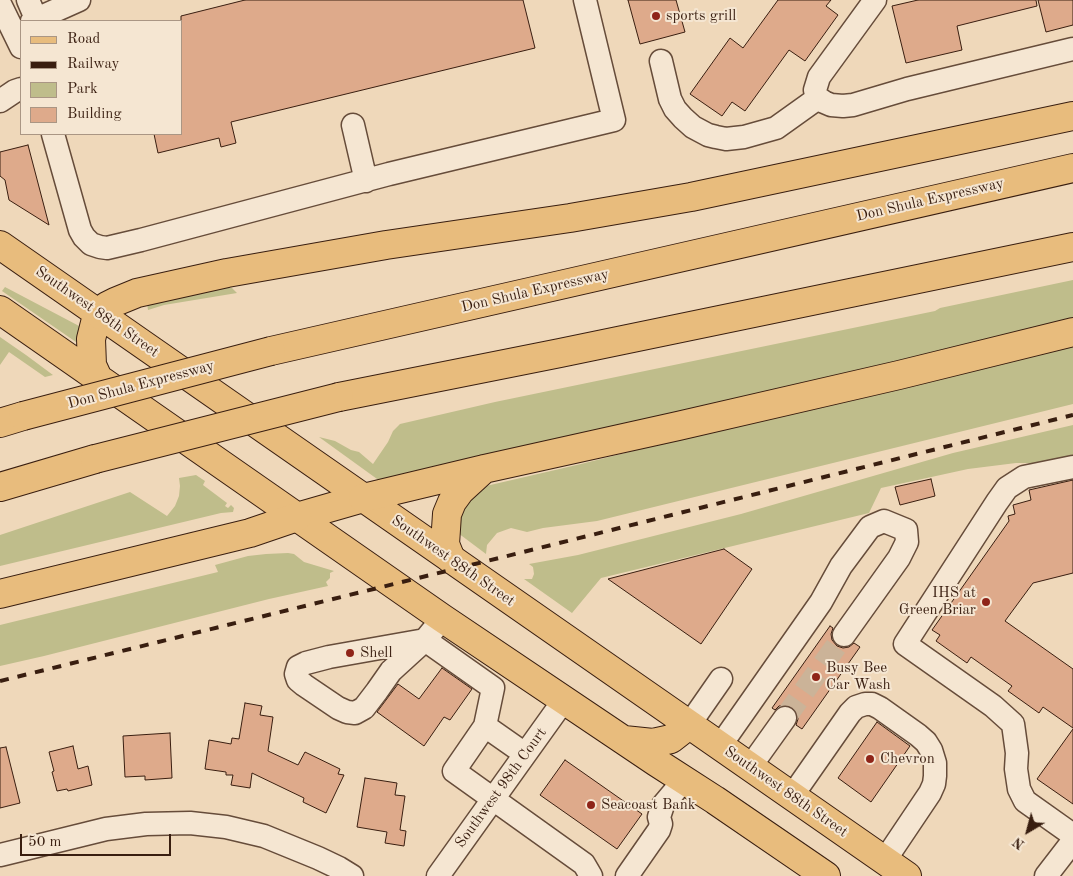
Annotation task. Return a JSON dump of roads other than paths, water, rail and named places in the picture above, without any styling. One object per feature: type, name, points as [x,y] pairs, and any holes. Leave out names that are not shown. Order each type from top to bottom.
[{"type":"main road","points":[[98,378],[92,365],[91,339],[95,323],[108,306],[138,293],[227,273],[386,245],[570,218],[691,197],[1073,116]]},
{"type":"main road","name":"Don Shula Expressway","points":[[11,420],[272,350],[1073,168]]},
{"type":"main road","name":"Southwest 88th Street","points":[[0,245],[907,876]]},
{"type":"main road","points":[[0,487],[95,459],[339,397],[1073,247]]},
{"type":"main road","points":[[0,310],[442,618],[826,876]]},
{"type":"main road","points":[[0,594],[250,533],[296,517],[363,498],[898,376],[1073,332]]},
{"type":"main road","points":[[451,559],[445,544],[447,514],[452,502],[460,491],[484,469]]},
{"type":"main road","points":[[624,740],[653,743],[671,739],[689,725]]},
{"type":"street","points":[[37,20],[79,0]]},
{"type":"street","points":[[53,135],[80,230],[91,244],[107,248],[366,181],[614,120],[585,0]]},
{"type":"street","points":[[875,0],[819,77],[815,90],[818,98],[824,102],[831,105],[853,105],[907,89],[1073,49]]},
{"type":"street","points":[[0,4],[20,22]]},
{"type":"street","points":[[661,61],[670,99],[675,109],[693,127],[716,137],[744,138],[776,128],[818,98]]},
{"type":"street","points":[[0,101],[20,89]]},
{"type":"street","points":[[353,125],[366,181]]},
{"type":"street","points":[[1073,467],[1024,477],[1007,488],[905,644],[993,706],[1013,724],[1019,789],[1025,801],[1073,835]]},
{"type":"street","points":[[720,746],[821,602],[841,566],[870,527],[884,522],[906,530],[907,542],[899,558],[844,636]]},
{"type":"street","points":[[442,618],[425,640],[391,671],[364,708],[355,713],[338,708],[298,680],[296,674],[298,667],[306,663],[329,657],[425,640],[494,688]]},
{"type":"street","points":[[509,663],[494,688],[485,726],[454,771],[584,864],[592,876]]},
{"type":"street","points":[[689,725],[722,679]]},
{"type":"street","name":"Southwest 98th Court","points":[[438,876],[564,700]]},
{"type":"street","points":[[792,796],[856,707],[872,704],[880,708],[926,742],[935,763],[936,776],[930,794],[885,860]]},
{"type":"street","points":[[748,706],[782,722],[750,767]]},
{"type":"street","points":[[485,726],[525,754]]},
{"type":"street","points":[[627,876],[659,830],[661,824],[659,818],[663,805],[684,780]]},
{"type":"street","points":[[0,856],[106,829],[146,824],[190,823],[226,827],[264,836],[318,858],[352,876]]},
{"type":"street","points":[[1046,876],[1073,841]]},
{"type":"tunnel","points":[[785,718],[844,635]]},
{"type":"railway","points":[[0,681],[1073,415]]},
{"type":"place","name":"sports grill","points":[[656,16]]},
{"type":"place","name":"IHS at Green Briar","points":[[986,602]]},
{"type":"place","name":"Shell","points":[[350,653]]},
{"type":"place","name":"Busy Bee Car Wash","points":[[816,677]]},
{"type":"place","name":"Chevron","points":[[870,759]]},
{"type":"place","name":"Seacoast Bank","points":[[591,805]]}]
